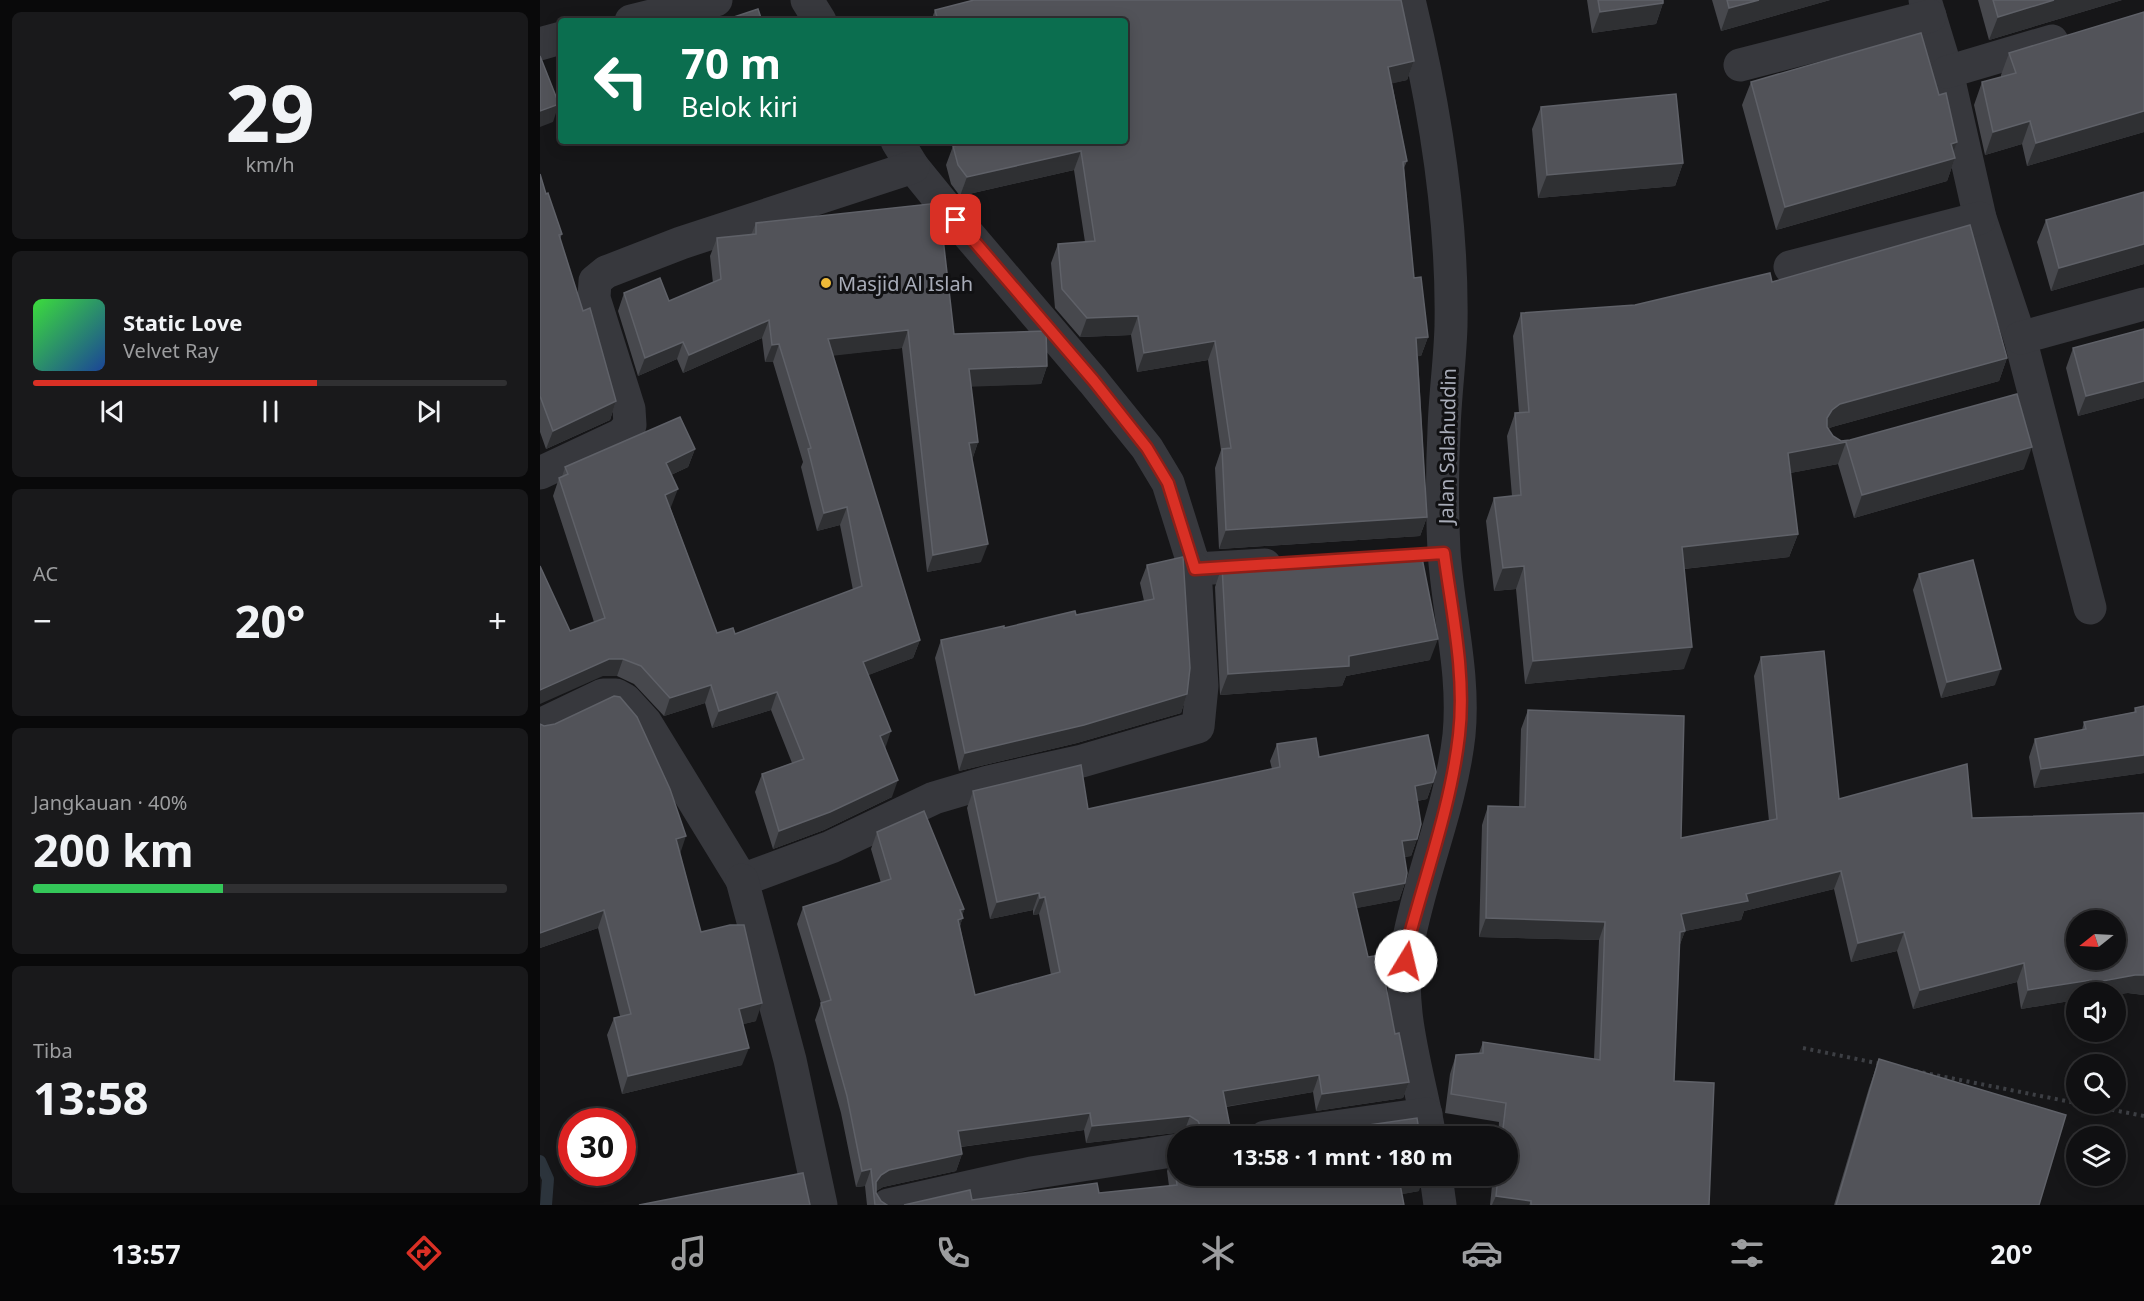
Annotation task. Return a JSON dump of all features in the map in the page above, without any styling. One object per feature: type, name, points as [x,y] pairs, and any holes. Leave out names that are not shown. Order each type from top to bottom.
[{"type":"street","points":[[643,18],[716,0]]},
{"type":"street","points":[[807,0],[818,18]]},
{"type":"street","name":"Jalan Salahuddin","points":[[1409,0],[1436,127],[1449,227],[1451,327],[1444,431],[1444,553],[1459,665],[1459,733],[1451,785],[1407,945],[1404,993],[1410,1048],[1428,1125]]},
{"type":"street","points":[[1740,65],[1928,8],[1947,72],[1980,218],[2020,338],[2021,394],[2090,608]]},
{"type":"street","points":[[1947,72],[2078,33]]},
{"type":"street","points":[[540,44],[558,39]]},
{"type":"street","points":[[540,473],[621,435],[630,425],[629,409],[592,289],[600,276],[905,154],[1147,448],[1168,483],[1195,569],[1202,686],[1198,727],[1082,761],[988,782],[934,798],[831,847],[742,880]]},
{"type":"street","points":[[1790,267],[1980,218]]},
{"type":"street","points":[[2020,338],[2144,304]]},
{"type":"street","points":[[1409,555],[1444,553]]},
{"type":"street","points":[[1195,569],[1290,563]]},
{"type":"street","points":[[540,725],[603,695],[616,695],[625,700],[646,723],[742,880],[790,1060],[821,1205]]},
{"type":"street","points":[[888,1205],[1031,1173],[1167,1152]]},
{"type":"street","points":[[1437,1186],[1440,1205]]},
{"type":"path","points":[[1803,1048],[1882,1064]]},
{"type":"path","points":[[1905,1069],[2066,1101]]},
{"type":"path","points":[[2126,1113],[2144,1116]]},
{"type":"building","points":[[974,0],[1401,0],[1414,61],[1388,67],[1407,161],[1403,162],[1414,278],[1421,277],[1428,337],[1416,338],[1427,517],[1226,530],[1222,449],[1231,448],[1215,341],[1144,353],[1138,316],[1087,318],[1062,289],[1058,244],[1095,241],[1081,151],[967,177],[958,165],[953,146],[964,144],[1128,144],[1128,18],[937,18],[935,10]]},
{"type":"building","points":[[1598,0],[1663,0],[1663,3],[1600,12]]},
{"type":"building","points":[[1727,0],[1759,0],[1729,8]]},
{"type":"building","points":[[1993,0],[2054,0],[1998,17]]},
{"type":"building","points":[[758,9],[761,18],[731,18]]},
{"type":"building","points":[[2144,12],[2144,111],[2036,143],[2030,121],[1993,132],[1982,82],[2016,73],[2009,53]]},
{"type":"building","points":[[1921,33],[1939,95],[1946,93],[1957,142],[1951,144],[1955,158],[1785,207],[1751,82]]},
{"type":"building","points":[[540,56],[558,104],[540,111]]},
{"type":"building","points":[[1676,94],[1683,163],[1547,175],[1541,107]]},
{"type":"building","points":[[540,174],[562,234],[559,235],[583,311],[590,308],[616,401],[553,431],[540,396]]},
{"type":"building","points":[[2144,192],[2144,244],[2059,268],[2046,220]]},
{"type":"building","points":[[939,203],[954,334],[1046,331],[1047,366],[969,369],[978,442],[969,443],[988,544],[933,555],[908,330],[828,339],[920,640],[863,662],[891,731],[880,736],[898,780],[830,812],[779,831],[762,774],[804,759],[777,692],[719,711],[711,685],[670,698],[641,666],[623,659],[609,659],[540,690],[540,566],[570,631],[605,618],[559,478],[568,474],[565,467],[680,417],[695,449],[666,463],[678,489],[665,495],[717,633],[733,628],[735,634],[862,586],[847,507],[824,513],[808,449],[811,448],[779,344],[772,345],[769,320],[689,355],[683,342],[645,358],[624,293],[660,278],[669,301],[721,279],[717,238],[756,234],[756,223]]},
{"type":"building","points":[[1970,225],[2007,358],[1840,404],[1827,418],[1827,427],[1833,436],[1841,441],[1850,440],[2017,394],[2032,447],[1862,495],[1846,442],[1788,453],[1798,534],[1682,547],[1692,647],[1533,661],[1524,566],[1503,568],[1494,498],[1521,495],[1515,413],[1529,412],[1521,313],[1635,305],[1770,273],[1772,282]]},
{"type":"building","points":[[2144,329],[2144,381],[2086,396],[2073,348]]},
{"type":"building","points":[[1421,553],[1438,639],[1349,656],[1349,666],[1228,674],[1222,566]]},
{"type":"building","points":[[1183,557],[1190,668],[1187,694],[1084,725],[965,753],[941,640],[1075,611],[1076,615],[1154,599],[1147,565]]},
{"type":"building","points":[[1973,560],[2001,669],[1947,682],[1919,574]]},
{"type":"building","points":[[1824,651],[1839,799],[1967,764],[1972,818],[2144,813],[2144,975],[2097,982],[2091,980],[2066,982],[2066,984],[2028,990],[2024,963],[1920,990],[1904,932],[1858,943],[1841,871],[1746,894],[1748,901],[1681,914],[1685,931],[1680,932],[1674,1081],[1714,1083],[1709,1205],[1531,1205],[1531,1201],[1496,1196],[1497,1186],[1518,1186],[1518,1126],[1503,1126],[1506,1103],[1451,1094],[1456,1055],[1483,1053],[1483,1042],[1600,1060],[1605,922],[1486,918],[1488,806],[1525,807],[1528,710],[1684,716],[1681,838],[1777,819],[1761,657]]},
{"type":"building","points":[[614,696],[620,697],[637,717],[670,789],[686,836],[676,839],[701,932],[730,925],[744,925],[762,1003],[739,1009],[749,1048],[628,1076],[614,1018],[631,1014],[604,910],[540,933],[540,724],[544,726],[555,724]]},
{"type":"building","points":[[2144,706],[2144,755],[2041,769],[2035,739],[2086,729],[2084,722],[2136,712],[2135,708]]},
{"type":"building","points":[[1428,735],[1436,772],[1433,782],[1415,786],[1421,824],[1417,839],[1402,841],[1407,873],[1405,883],[1353,893],[1368,957],[1380,955],[1395,1034],[1399,1033],[1409,1082],[1322,1094],[1319,1075],[1223,1091],[1230,1126],[1200,1126],[1198,1121],[1190,1116],[1092,1126],[1090,1113],[958,1131],[962,1154],[889,1170],[876,1182],[876,1193],[887,1205],[875,1205],[871,1169],[862,1171],[847,1096],[821,1003],[831,1000],[803,907],[891,879],[877,832],[924,811],[964,909],[960,910],[963,918],[958,920],[975,995],[1060,972],[1045,897],[1040,898],[1039,893],[997,902],[973,791],[1081,765],[1088,809],[1280,767],[1277,744],[1316,738],[1319,757]]},
{"type":"building","points":[[1879,1059],[2066,1115],[2039,1205],[1836,1205]]},
{"type":"building","points":[[1417,1118],[1418,1126],[1362,1126]]},
{"type":"building","points":[[803,1173],[810,1205],[639,1205]]},
{"type":"building","points":[[1097,1183],[1099,1193],[1167,1186],[1400,1186],[1404,1205],[904,1205],[970,1190],[972,1200]]},
{"type":"waterway","points":[[540,1161],[548,1179],[546,1205]]},
{"type":"place","name":"Masjid Al Islah","points":[[826,283]]},
{"type":"route","points":[[956,220],[1094,381],[1147,448],[1168,483],[1184,527],[1195,569],[1444,553],[1459,665],[1459,733],[1451,785],[1407,945],[1406,961]]}]
